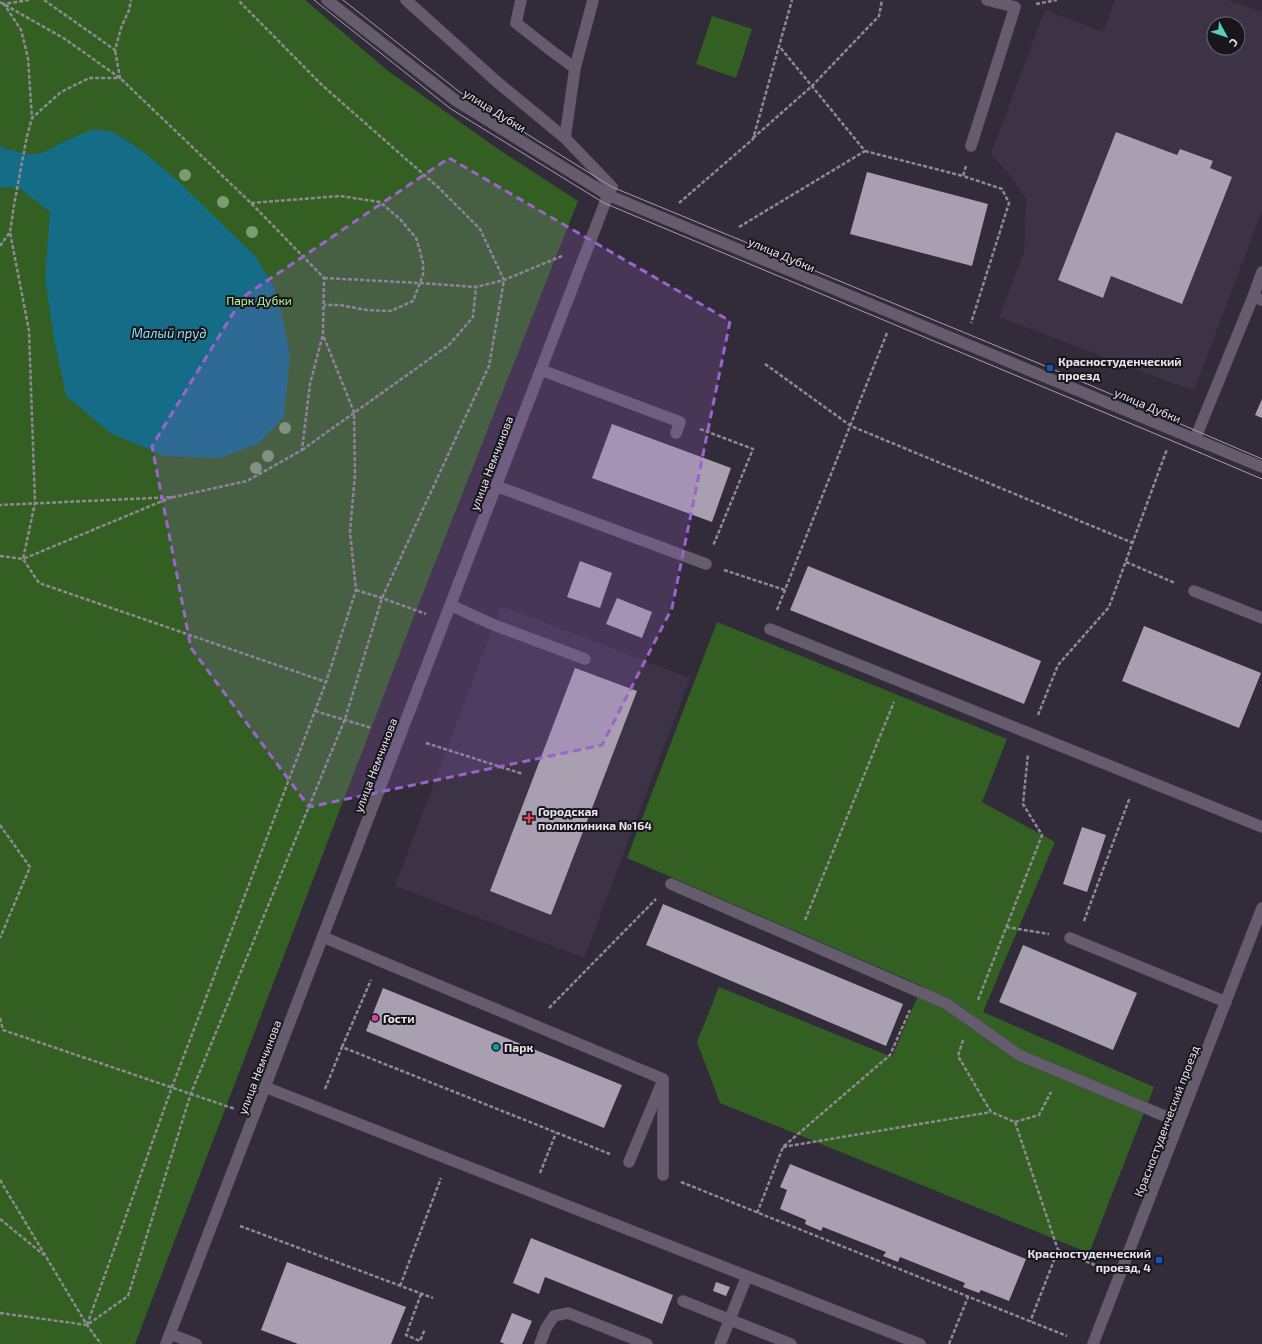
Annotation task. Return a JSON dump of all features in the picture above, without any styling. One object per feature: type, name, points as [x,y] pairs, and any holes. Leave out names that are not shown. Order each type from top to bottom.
[{"type":"street","name":"улица Дубки","points":[[327,0],[455,100],[608,195],[1262,467]]},
{"type":"street","points":[[406,0],[496,81],[565,138],[612,187],[608,195]]},
{"type":"street","points":[[521,0],[516,22],[553,52],[576,68]]},
{"type":"street","points":[[565,138],[576,68],[593,0]]},
{"type":"street","points":[[972,146],[1015,7],[987,0]]},
{"type":"street","name":"улица Немчинова","points":[[168,1339],[608,195]]},
{"type":"street","points":[[1195,439],[1257,299],[1262,272]]},
{"type":"street","points":[[541,370],[678,427]]},
{"type":"street","points":[[496,486],[706,564]]},
{"type":"street","points":[[1194,591],[1262,618]]},
{"type":"street","points":[[450,605],[494,625],[585,658]]},
{"type":"street","points":[[770,629],[1262,827]]},
{"type":"street","points":[[671,884],[947,1004],[1019,1055],[1179,1122]]},
{"type":"street","name":"Красностуденческий проезд","points":[[1093,1344],[1262,908]]},
{"type":"street","points":[[323,937],[663,1079]]},
{"type":"street","points":[[1073,939],[1226,1002]]},
{"type":"street","points":[[629,1162],[663,1079]]},
{"type":"street","points":[[663,1079],[663,1175]]},
{"type":"street","points":[[265,1087],[920,1344]]},
{"type":"street","points":[[720,1344],[747,1276]]},
{"type":"street","points":[[683,1301],[791,1344]]},
{"type":"street","points":[[540,1344],[546,1328],[554,1316],[568,1313],[647,1344]]},
{"type":"street","points":[[168,1339],[196,1344]]},
{"type":"path","points":[[4,4],[29,0]]},
{"type":"path","points":[[44,0],[115,50]]},
{"type":"path","points":[[120,78],[115,50],[131,0]]},
{"type":"path","points":[[0,1313],[86,1325],[128,1296],[192,1093],[345,720],[382,598],[489,366],[504,280],[480,229],[439,188],[323,86],[238,0]]},
{"type":"path","points":[[753,139],[792,0]]},
{"type":"path","points":[[662,218],[812,86],[878,16],[882,0]]},
{"type":"path","points":[[0,2],[65,39],[120,78],[250,203],[324,278],[476,287],[504,280],[589,246]]},
{"type":"path","points":[[4,4],[21,30],[28,58],[32,118],[27,136],[10,232],[29,331],[35,503],[23,559],[39,583],[326,682]]},
{"type":"path","points":[[779,46],[864,151],[963,176],[1002,189],[1009,203],[964,343]]},
{"type":"path","points":[[32,118],[61,92],[89,78],[120,78]]},
{"type":"path","points":[[963,176],[972,146]]},
{"type":"path","points":[[716,240],[864,151]]},
{"type":"path","points":[[250,203],[340,196],[380,202],[400,219],[416,238],[423,262],[423,275],[413,301],[391,311],[366,310],[340,304],[324,305]]},
{"type":"path","points":[[0,246],[10,232]]},
{"type":"path","points":[[302,450],[310,384],[323,334],[324,278]]},
{"type":"path","points":[[0,506],[174,496],[247,481],[302,450],[449,345],[473,317],[476,287]]},
{"type":"path","points":[[770,629],[894,314]]},
{"type":"path","points":[[86,1325],[172,1087],[326,682],[356,590],[350,532],[355,474],[354,412],[323,334]]},
{"type":"path","points":[[764,364],[851,426],[1133,543]]},
{"type":"path","points":[[678,427],[753,449],[706,564],[785,590]]},
{"type":"path","points":[[0,556],[23,559],[174,496]]},
{"type":"path","points":[[1126,562],[1194,591]]},
{"type":"path","points":[[356,590],[444,620]]},
{"type":"path","points":[[797,939],[902,682]]},
{"type":"path","points":[[315,711],[372,728]]},
{"type":"path","points":[[426,743],[523,774]]},
{"type":"path","points":[[1006,927],[1073,939],[1137,777]]},
{"type":"path","points":[[0,825],[30,868],[0,938]]},
{"type":"path","points":[[533,1024],[671,884]]},
{"type":"path","points":[[342,1047],[379,960]]},
{"type":"path","points":[[757,1213],[783,1147],[890,1055],[918,991]]},
{"type":"path","points":[[0,1018],[3,1030],[192,1093],[254,1116]]},
{"type":"path","points":[[970,1020],[958,1056],[992,1112]]},
{"type":"path","points":[[783,1147],[992,1112],[1015,1122],[1039,1115],[1061,1072]]},
{"type":"path","points":[[1015,1122],[1058,1250],[1030,1322]]},
{"type":"path","points":[[532,1192],[556,1133]]},
{"type":"path","points":[[400,1286],[449,1159]]},
{"type":"path","points":[[0,1180],[86,1325],[101,1344]]},
{"type":"path","points":[[0,1219],[46,1256]]},
{"type":"path","points":[[240,1226],[433,1298]]},
{"type":"path","points":[[1058,1250],[1095,1265]]},
{"type":"path","points":[[421,1294],[406,1335],[420,1341],[426,1329]]},
{"type":"path","points":[[949,1344],[968,1297]]},
{"type":"highlighted area","points":[[449,158],[730,321],[672,608],[602,745],[309,807],[191,648],[152,446],[243,297]]},
{"type":"shaded area","points":[[1115,0],[1227,0],[1262,12],[1262,211],[1194,391],[999,317],[1024,252],[1026,199],[1009,174],[991,154],[1045,10],[1103,32]]},
{"type":"shaded area","name":"Городская поликлиника №164","points":[[501,606],[690,678],[584,958],[395,886]]},
{"type":"green space","name":"Парк Дубки","points":[[0,0],[305,0],[388,71],[501,151],[578,201],[416,611],[135,1344],[0,1344]]},
{"type":"green space","points":[[712,16],[752,29],[736,78],[696,64]]},
{"type":"green space","points":[[717,622],[1007,739],[982,802],[1055,842],[983,1012],[1154,1087],[1089,1253],[720,1103],[697,1042],[719,987],[892,1057],[922,986],[627,858]]},
{"type":"water","name":"Малый пруд","points":[[94,129],[113,132],[144,152],[178,181],[256,257],[273,285],[281,312],[290,355],[284,417],[258,444],[219,458],[165,456],[112,434],[66,396],[54,339],[45,277],[50,212],[19,188],[0,187],[0,144],[3,148],[25,154],[40,154]]},
{"type":"building","points":[[1116,132],[1177,155],[1180,149],[1213,161],[1210,168],[1232,177],[1182,304],[1111,276],[1103,298],[1058,280]]},
{"type":"building","points":[[867,172],[988,204],[972,266],[850,234]]},
{"type":"building","points":[[1262,399],[1262,418],[1255,415]]},
{"type":"building","points":[[612,424],[731,468],[712,522],[592,478]]},
{"type":"building","points":[[580,561],[612,573],[600,608],[567,597]]},
{"type":"building","points":[[808,566],[1041,661],[1024,704],[790,610]]},
{"type":"building","points":[[617,598],[652,612],[642,638],[606,624]]},
{"type":"building","points":[[1144,626],[1261,673],[1239,728],[1122,681]]},
{"type":"building","points":[[575,668],[637,691],[551,915],[490,891]]},
{"type":"building","points":[[1082,827],[1106,835],[1087,892],[1063,884]]},
{"type":"building","points":[[663,904],[903,1004],[886,1046],[646,945]]},
{"type":"building","points":[[1023,945],[1137,993],[1113,1050],[999,1002]]},
{"type":"building","points":[[383,988],[622,1085],[604,1128],[366,1031]]},
{"type":"building","points":[[790,1164],[1026,1259],[1009,1301],[981,1290],[979,1293],[963,1287],[965,1283],[900,1257],[898,1262],[883,1256],[886,1252],[823,1227],[821,1231],[805,1224],[806,1220],[780,1209],[787,1190],[780,1187]]},
{"type":"building","points":[[531,1238],[673,1295],[662,1324],[545,1277],[539,1294],[513,1283]]},
{"type":"building","points":[[287,1262],[406,1307],[391,1344],[298,1344],[261,1330]]},
{"type":"building","points":[[716,1282],[730,1287],[726,1296],[713,1291]]},
{"type":"building","points":[[512,1313],[532,1321],[522,1344],[505,1344],[500,1342]]},
{"type":"tram line","points":[[314,0],[451,109],[604,203],[1262,479]]},
{"type":"tram line","points":[[343,0],[461,93],[612,187],[1050,368],[1262,459]]},
{"type":"place","name":"Красностуденческий проезд","points":[[1050,368]]},
{"type":"place","name":"Городская поликлиника №164","points":[[529,818]]},
{"type":"place","name":"Гости","points":[[375,1018]]},
{"type":"place","name":"Парк","points":[[496,1047]]},
{"type":"place","name":"Красностуденческий проезд, 4","points":[[1159,1260]]}]
